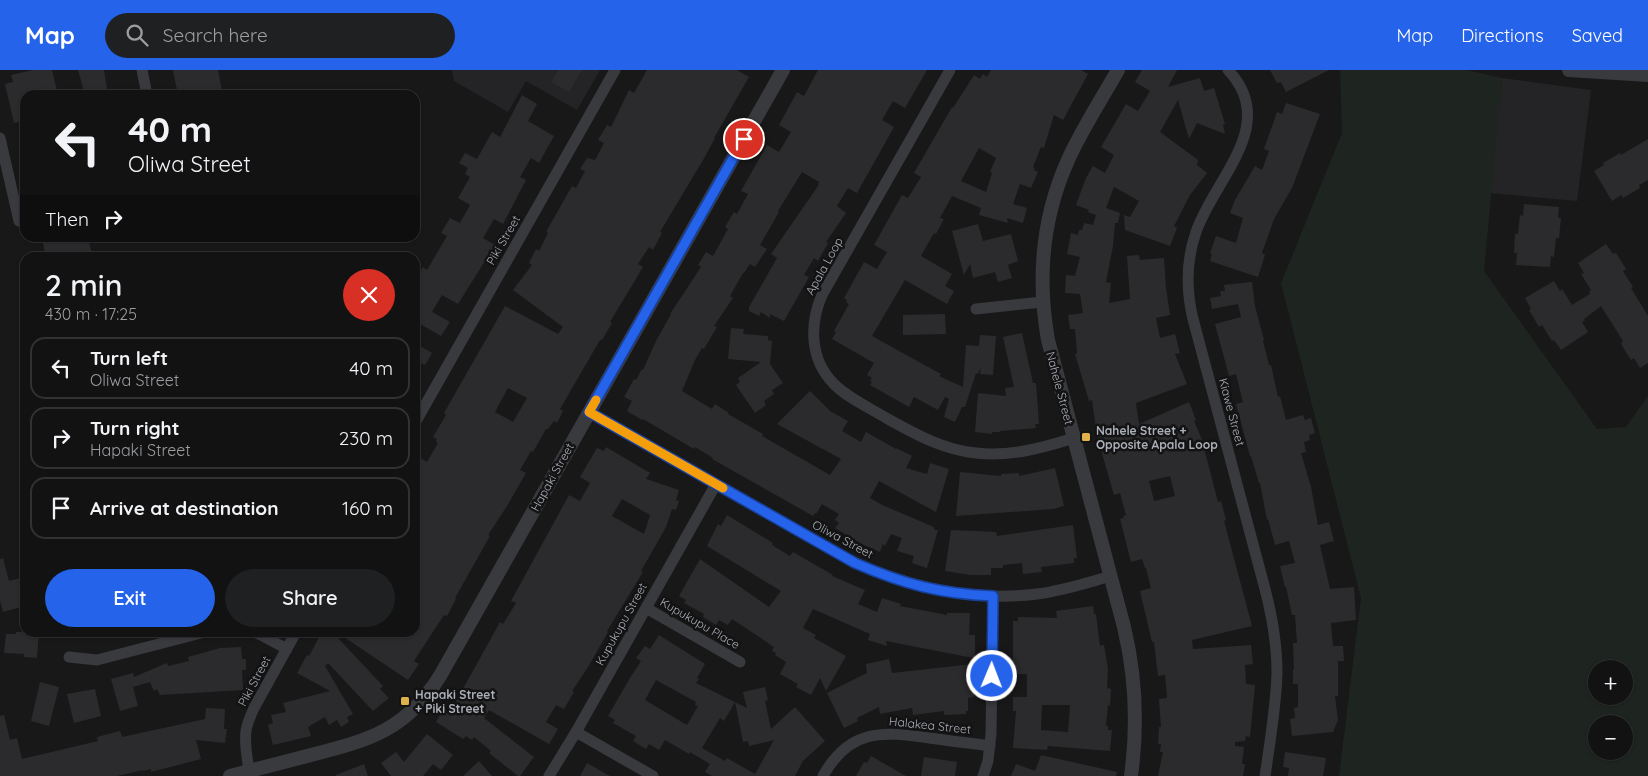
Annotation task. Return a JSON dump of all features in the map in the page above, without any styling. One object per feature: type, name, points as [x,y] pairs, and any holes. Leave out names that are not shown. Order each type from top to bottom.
[{"type":"street","points":[[142,70],[145,90]]},
{"type":"street","name":"Piki Street","points":[[420,414],[615,70]]},
{"type":"street","name":"Hapaki Street","points":[[230,776],[250,774],[363,741],[394,726],[417,706],[440,676],[782,70]]},
{"type":"street","name":"Apala Loop","points":[[950,70],[822,296],[814,319],[813,340],[816,354],[826,375],[843,392],[904,428],[939,445],[976,453],[1001,454],[1026,451],[1074,438]]},
{"type":"street","name":"Nahele Street","points":[[1118,70],[1077,141],[1054,196],[1044,249],[1042,302],[1048,340],[1124,626],[1134,676],[1136,733],[1131,776]]},
{"type":"street","name":"Kiawe Street","points":[[1228,70],[1246,98],[1248,113],[1246,126],[1236,157],[1204,213],[1196,232],[1188,264],[1188,290],[1193,319],[1273,624],[1277,670],[1276,689],[1265,776]]},
{"type":"street","points":[[1569,70],[1648,75]]},
{"type":"street","points":[[0,138],[19,221]]},
{"type":"street","points":[[976,309],[1042,302]]},
{"type":"street","name":"Oliwa Street","points":[[589,412],[855,563],[898,581],[944,592],[993,596],[1037,594],[1111,576]]},
{"type":"street","name":"Kupukupu Street","points":[[549,776],[576,732],[716,484]]},
{"type":"street","points":[[983,776],[988,761],[992,720],[993,596]]},
{"type":"street","name":"Kupukupu Place","points":[[646,608],[740,662]]},
{"type":"street","points":[[69,657],[97,660],[186,637]]},
{"type":"street","points":[[266,637],[287,649]]},
{"type":"street","name":"Piki Street","points":[[250,774],[246,741],[246,730],[249,720],[293,637]]},
{"type":"street","points":[[576,732],[653,776]]},
{"type":"street","name":"Halakea Street","points":[[823,776],[844,749],[862,739],[879,734],[906,734],[990,746]]},
{"type":"shaded area","points":[[452,70],[600,70],[577,110],[526,81],[508,112],[454,81]]},
{"type":"shaded area","points":[[1340,70],[1467,70],[1502,78],[1484,271],[1597,429],[1626,427],[1648,396],[1648,776],[1339,776],[1361,598],[1281,283],[1342,133]]},
{"type":"shaded area","points":[[1502,78],[1591,90],[1577,201],[1490,193]]},
{"type":"building","points":[[33,70],[52,70],[57,90],[20,90],[20,122],[14,123],[5,84],[13,82],[11,75]]},
{"type":"building","points":[[78,70],[104,70],[107,90],[84,90]]},
{"type":"building","points":[[173,70],[218,70],[222,90],[177,90]]},
{"type":"building","points":[[558,70],[582,70],[569,92],[551,82]]},
{"type":"building","points":[[647,70],[737,70],[749,77],[706,155],[660,232],[662,233],[653,250],[649,247],[638,264],[643,267],[560,409],[563,411],[557,423],[554,421],[546,429],[520,470],[526,473],[488,535],[490,536],[447,616],[444,615],[414,661],[419,664],[408,680],[344,637],[420,637],[420,458],[427,462],[438,443],[436,442],[437,439],[433,437],[446,415],[444,413],[505,306],[558,334],[563,327],[513,290],[532,265],[529,263],[536,249],[539,251],[548,233],[546,232],[572,186],[576,188],[585,171],[580,169],[587,158],[595,160],[604,143],[598,140],[607,125],[611,127],[629,90],[634,93]],"holes":[[[508,388],[527,398],[513,422],[495,412]]]},
{"type":"building","points":[[818,70],[927,70],[905,108],[893,101],[882,120],[894,127],[857,193],[848,188],[837,206],[846,213],[826,242],[828,243],[818,261],[814,258],[804,275],[809,277],[784,321],[770,314],[770,318],[761,312],[759,316],[749,311],[749,307],[777,258],[771,254],[818,186],[819,182],[802,172],[760,245],[767,249],[755,267],[750,264],[743,273],[730,296],[733,298],[714,326],[717,327],[695,360],[682,391],[712,409],[715,404],[728,414],[763,434],[762,436],[830,475],[841,459],[777,424],[810,391],[830,411],[848,421],[842,431],[861,442],[866,432],[912,456],[906,468],[927,474],[930,463],[949,469],[936,512],[879,481],[870,498],[934,527],[934,530],[938,530],[927,568],[912,563],[914,556],[897,551],[902,538],[891,534],[885,546],[883,544],[880,552],[862,544],[835,528],[839,523],[835,520],[839,514],[822,504],[813,516],[712,459],[695,447],[694,449],[627,411],[632,401],[624,397],[634,379],[636,380],[643,370],[670,314],[701,267],[698,265],[706,252],[713,256],[728,229],[725,227],[734,212],[737,214],[748,194],[741,191],[767,145],[779,152],[791,132],[779,125],[797,92],[804,96]]},
{"type":"building","points":[[991,70],[1081,70],[1088,74],[1063,120],[1054,115],[1044,148],[1041,147],[1033,167],[1038,172],[1031,188],[1020,184],[1013,204],[1027,208],[1023,223],[1007,218],[1008,223],[979,215],[981,208],[952,196],[940,218],[944,219],[921,256],[952,274],[945,286],[954,291],[947,304],[905,280],[872,336],[941,374],[939,376],[963,387],[966,345],[979,346],[980,335],[996,336],[993,375],[980,374],[981,367],[978,374],[976,373],[965,407],[962,407],[955,422],[944,417],[949,399],[945,397],[938,410],[914,397],[909,407],[870,385],[872,378],[867,375],[874,363],[832,339],[836,332],[834,331],[849,304],[844,298],[864,262],[877,269],[887,252],[874,245],[902,195],[908,198],[921,177],[914,173],[952,107],[974,75],[980,79],[983,74],[987,77]],"holes":[[[979,148],[996,158],[990,172],[992,173],[986,192],[961,181]]]},
{"type":"building","points":[[1142,70],[1177,70],[1168,87],[1200,78],[1204,91],[1214,88],[1225,124],[1223,125],[1225,134],[1197,123],[1189,139],[1178,100],[1160,132],[1198,160],[1197,165],[1207,173],[1190,195],[1174,226],[1177,228],[1170,246],[1125,230],[1124,215],[1130,217],[1139,201],[1114,187],[1106,208],[1120,213],[1118,223],[1115,223],[1106,282],[1111,283],[1109,303],[1130,299],[1127,256],[1139,255],[1140,260],[1164,258],[1170,315],[1156,318],[1160,338],[1175,334],[1180,353],[1175,354],[1187,384],[1136,403],[1139,424],[1189,402],[1196,420],[1194,421],[1207,451],[1205,452],[1218,502],[1221,501],[1226,520],[1224,521],[1252,626],[1192,640],[1193,649],[1251,645],[1253,664],[1245,665],[1246,684],[1255,685],[1250,737],[1246,736],[1245,741],[1235,742],[1235,746],[1244,747],[1242,764],[1245,764],[1243,776],[1158,776],[1163,752],[1160,752],[1161,744],[1158,744],[1159,727],[1161,727],[1159,699],[1167,698],[1165,675],[1158,676],[1154,642],[1152,642],[1140,591],[1151,588],[1142,559],[1131,562],[1120,519],[1126,515],[1120,493],[1114,495],[1097,436],[1092,400],[1089,401],[1075,354],[1077,353],[1075,329],[1070,329],[1068,315],[1083,313],[1080,294],[1065,293],[1066,275],[1075,276],[1080,257],[1067,254],[1071,233],[1078,235],[1084,223],[1093,225],[1096,215],[1076,205],[1086,178],[1093,166],[1105,173],[1114,155],[1101,147],[1126,104],[1138,111],[1150,91],[1135,82]],"holes":[[[1170,476],[1175,496],[1154,501],[1149,481]]]},
{"type":"building","points":[[1270,70],[1329,70],[1286,92],[1281,82],[1277,83]]},
{"type":"building","points":[[522,95],[537,104],[528,121],[554,136],[539,163],[531,158],[520,177],[526,180],[503,224],[494,219],[483,238],[495,245],[458,304],[442,295],[432,312],[450,322],[441,336],[420,324],[420,272],[423,267],[427,270],[447,236],[441,233],[450,218],[460,223],[470,205],[458,198],[470,177],[465,174],[468,168],[459,163],[465,153],[477,159],[492,132],[500,137]]},
{"type":"building","points":[[1286,103],[1320,114],[1292,188],[1274,219],[1262,253],[1265,255],[1258,277],[1210,261],[1212,254],[1210,253],[1216,236],[1236,243],[1243,218],[1230,213],[1235,200],[1255,166],[1262,170],[1269,151],[1264,149],[1277,112],[1282,114]]},
{"type":"building","points":[[1648,139],[1648,180],[1639,185],[1640,188],[1623,198],[1621,195],[1612,201],[1594,171],[1604,165],[1603,163]]},
{"type":"building","points":[[1524,204],[1559,207],[1558,218],[1561,218],[1559,238],[1556,238],[1554,257],[1551,256],[1550,267],[1516,265],[1517,253],[1514,253],[1515,234],[1518,234],[1520,215],[1523,216]]},
{"type":"building","points":[[978,224],[983,241],[1011,234],[1018,261],[1008,265],[1012,278],[998,282],[995,272],[973,278],[970,264],[964,275],[952,231]]},
{"type":"building","points":[[43,242],[89,242],[92,252],[45,252]]},
{"type":"building","points":[[1606,244],[1613,254],[1616,253],[1626,269],[1623,271],[1648,316],[1648,363],[1640,368],[1634,358],[1631,360],[1624,349],[1621,343],[1623,341],[1601,306],[1582,322],[1588,332],[1561,350],[1554,340],[1552,341],[1542,325],[1539,327],[1529,310],[1531,309],[1525,298],[1554,281],[1560,291],[1562,289],[1572,305],[1590,294],[1591,290],[1581,274],[1584,273],[1578,263]]},
{"type":"building","points":[[1252,282],[1263,341],[1286,420],[1303,415],[1305,420],[1311,418],[1315,433],[1309,435],[1310,440],[1304,442],[1306,452],[1301,453],[1311,487],[1318,525],[1329,522],[1334,541],[1320,545],[1330,589],[1354,587],[1356,620],[1331,623],[1333,646],[1343,646],[1344,661],[1338,661],[1338,696],[1335,696],[1338,720],[1333,732],[1292,736],[1290,719],[1295,718],[1294,708],[1298,707],[1298,684],[1293,684],[1293,643],[1297,643],[1295,615],[1292,615],[1280,566],[1295,563],[1289,541],[1275,545],[1267,520],[1260,483],[1250,456],[1236,404],[1243,402],[1236,374],[1229,376],[1215,324],[1241,317],[1238,304],[1212,309],[1210,298],[1221,296],[1220,291],[1225,291],[1224,285]]},
{"type":"building","points":[[945,314],[946,334],[903,335],[903,315]]},
{"type":"building","points":[[731,328],[744,329],[743,334],[768,336],[768,340],[772,341],[770,364],[783,383],[772,390],[774,394],[764,401],[766,405],[755,413],[736,385],[740,382],[738,378],[761,362],[728,359]]},
{"type":"building","points":[[1022,333],[1033,383],[1036,383],[1039,424],[1035,424],[1036,428],[992,432],[992,434],[975,432],[978,393],[1006,396],[1005,388],[1014,387],[1003,337]]},
{"type":"building","points":[[420,346],[432,353],[425,365],[420,362]]},
{"type":"building","points":[[606,447],[650,473],[646,479],[679,490],[676,500],[679,501],[676,510],[672,509],[666,527],[641,571],[643,572],[572,691],[574,692],[564,709],[556,705],[546,722],[558,729],[549,744],[489,710],[484,718],[534,757],[520,776],[518,776],[489,753],[491,751],[474,737],[472,740],[466,736],[463,739],[436,722],[444,708],[447,710],[451,703],[454,705],[500,622],[503,624],[516,603],[511,601],[569,495],[580,501],[590,483],[580,477],[597,448],[604,451]],"holes":[[[622,499],[650,515],[644,534],[612,516]]]},
{"type":"building","points":[[1055,468],[1064,506],[1053,509],[956,516],[960,472],[1001,476],[1001,474],[1019,473],[1019,476]]},
{"type":"building","points":[[727,515],[773,543],[772,545],[790,556],[793,552],[832,576],[865,590],[858,604],[877,612],[882,598],[901,604],[900,606],[947,615],[947,613],[970,613],[969,635],[975,635],[975,657],[886,641],[887,646],[868,640],[870,634],[813,609],[803,628],[816,635],[814,638],[846,656],[826,691],[820,678],[811,695],[796,687],[798,684],[780,674],[786,662],[775,655],[776,653],[772,651],[774,647],[732,619],[728,625],[719,620],[716,625],[703,617],[704,614],[684,603],[686,600],[679,596],[700,559],[769,607],[781,591],[707,546],[718,524],[721,526]]},
{"type":"building","points":[[1073,525],[1077,558],[1074,558],[1074,563],[1041,567],[1042,572],[1023,574],[1022,563],[1003,565],[1003,568],[991,568],[991,575],[970,575],[945,571],[951,530],[996,532],[997,536]]},
{"type":"building","points":[[3,558],[9,581],[20,578],[20,607],[3,612],[0,600],[0,559]]},
{"type":"building","points":[[1093,606],[1094,614],[1096,614],[1100,646],[1104,645],[1108,669],[1107,688],[1111,689],[1106,726],[1108,726],[1108,730],[1112,730],[1110,751],[1048,746],[1047,750],[1013,748],[1016,711],[1013,711],[1013,697],[1027,697],[1027,674],[1015,674],[1015,667],[1013,667],[1013,621],[1018,621],[1018,617],[1057,618],[1056,611]],"holes":[[[1042,705],[1070,705],[1068,732],[1041,730]]]},
{"type":"building","points":[[16,632],[20,632],[20,637],[39,637],[37,658],[24,657],[24,654],[4,653],[6,634],[16,634]]},
{"type":"building","points":[[659,635],[705,664],[696,683],[735,702],[747,708],[743,692],[765,687],[768,700],[765,701],[771,729],[795,707],[825,741],[803,761],[795,776],[712,776],[705,772],[710,764],[665,740],[659,750],[649,744],[646,749],[633,741],[636,736],[613,723],[615,720],[608,716],[641,661],[636,658],[645,646],[650,649]],"holes":[[[656,680],[696,702],[695,705],[698,706],[687,725],[645,700]],[[735,702],[743,742],[748,741],[749,746],[774,740],[755,774],[727,758],[725,761],[702,748],[720,718],[724,721]]]},
{"type":"building","points":[[319,637],[339,637],[383,686],[380,689],[389,698],[373,711],[328,663],[325,666],[353,714],[347,717],[349,722],[341,727],[337,720],[329,725],[325,717],[308,727],[311,736],[273,745],[268,725],[273,723],[271,715],[286,712],[283,703],[330,691],[297,673],[307,655],[309,656]]},
{"type":"building","points":[[241,647],[242,659],[246,659],[246,670],[242,670],[243,690],[160,695],[157,689],[154,691],[150,682],[133,687],[138,706],[120,711],[111,679],[133,673],[134,677],[167,663],[168,666],[189,661],[188,657],[220,648]]},
{"type":"building","points":[[889,659],[892,673],[973,664],[974,697],[968,698],[968,711],[966,711],[966,714],[944,715],[944,711],[913,715],[912,708],[880,714],[879,707],[857,718],[858,721],[844,728],[827,693],[867,673],[866,664]]},
{"type":"building","points":[[40,682],[59,687],[49,726],[31,721]]},
{"type":"building","points":[[95,689],[101,716],[74,723],[67,694]]},
{"type":"building","points":[[206,708],[225,709],[224,729],[227,729],[225,743],[196,740],[201,759],[151,772],[151,769],[117,776],[0,776],[0,716],[4,715],[10,740],[17,738],[22,759],[98,741],[97,737],[120,731],[122,737],[205,719]]},
{"type":"building","points":[[427,734],[453,755],[441,770],[433,764],[423,776],[391,776],[381,763],[396,752],[404,762]]},
{"type":"building","points":[[1285,752],[1326,758],[1323,776],[1288,776],[1289,768],[1283,767]]},
{"type":"building","points":[[1041,755],[1117,772],[1116,776],[1011,776],[1016,764],[1035,771]]},
{"type":"building","points":[[871,756],[906,776],[856,776],[864,762],[867,763]]},
{"type":"building","points":[[924,757],[957,762],[955,776],[921,776]]},
{"type":"building","points":[[479,761],[492,776],[463,776]]},
{"type":"building","points":[[587,763],[610,776],[580,776]]},
{"type":"building","points":[[364,764],[368,776],[336,776],[336,775]]},
{"type":"slow traffic","points":[[596,400],[589,412],[723,488]]},
{"type":"place","name":"Nahele Street + Opposite Apala Loop","points":[[1086,437]]},
{"type":"place","name":"Hapaki Street + Piki Street","points":[[405,701]]},
{"type":"route","points":[[744,139],[589,412],[855,563],[898,581],[921,587],[968,595],[993,596],[992,676]]}]
